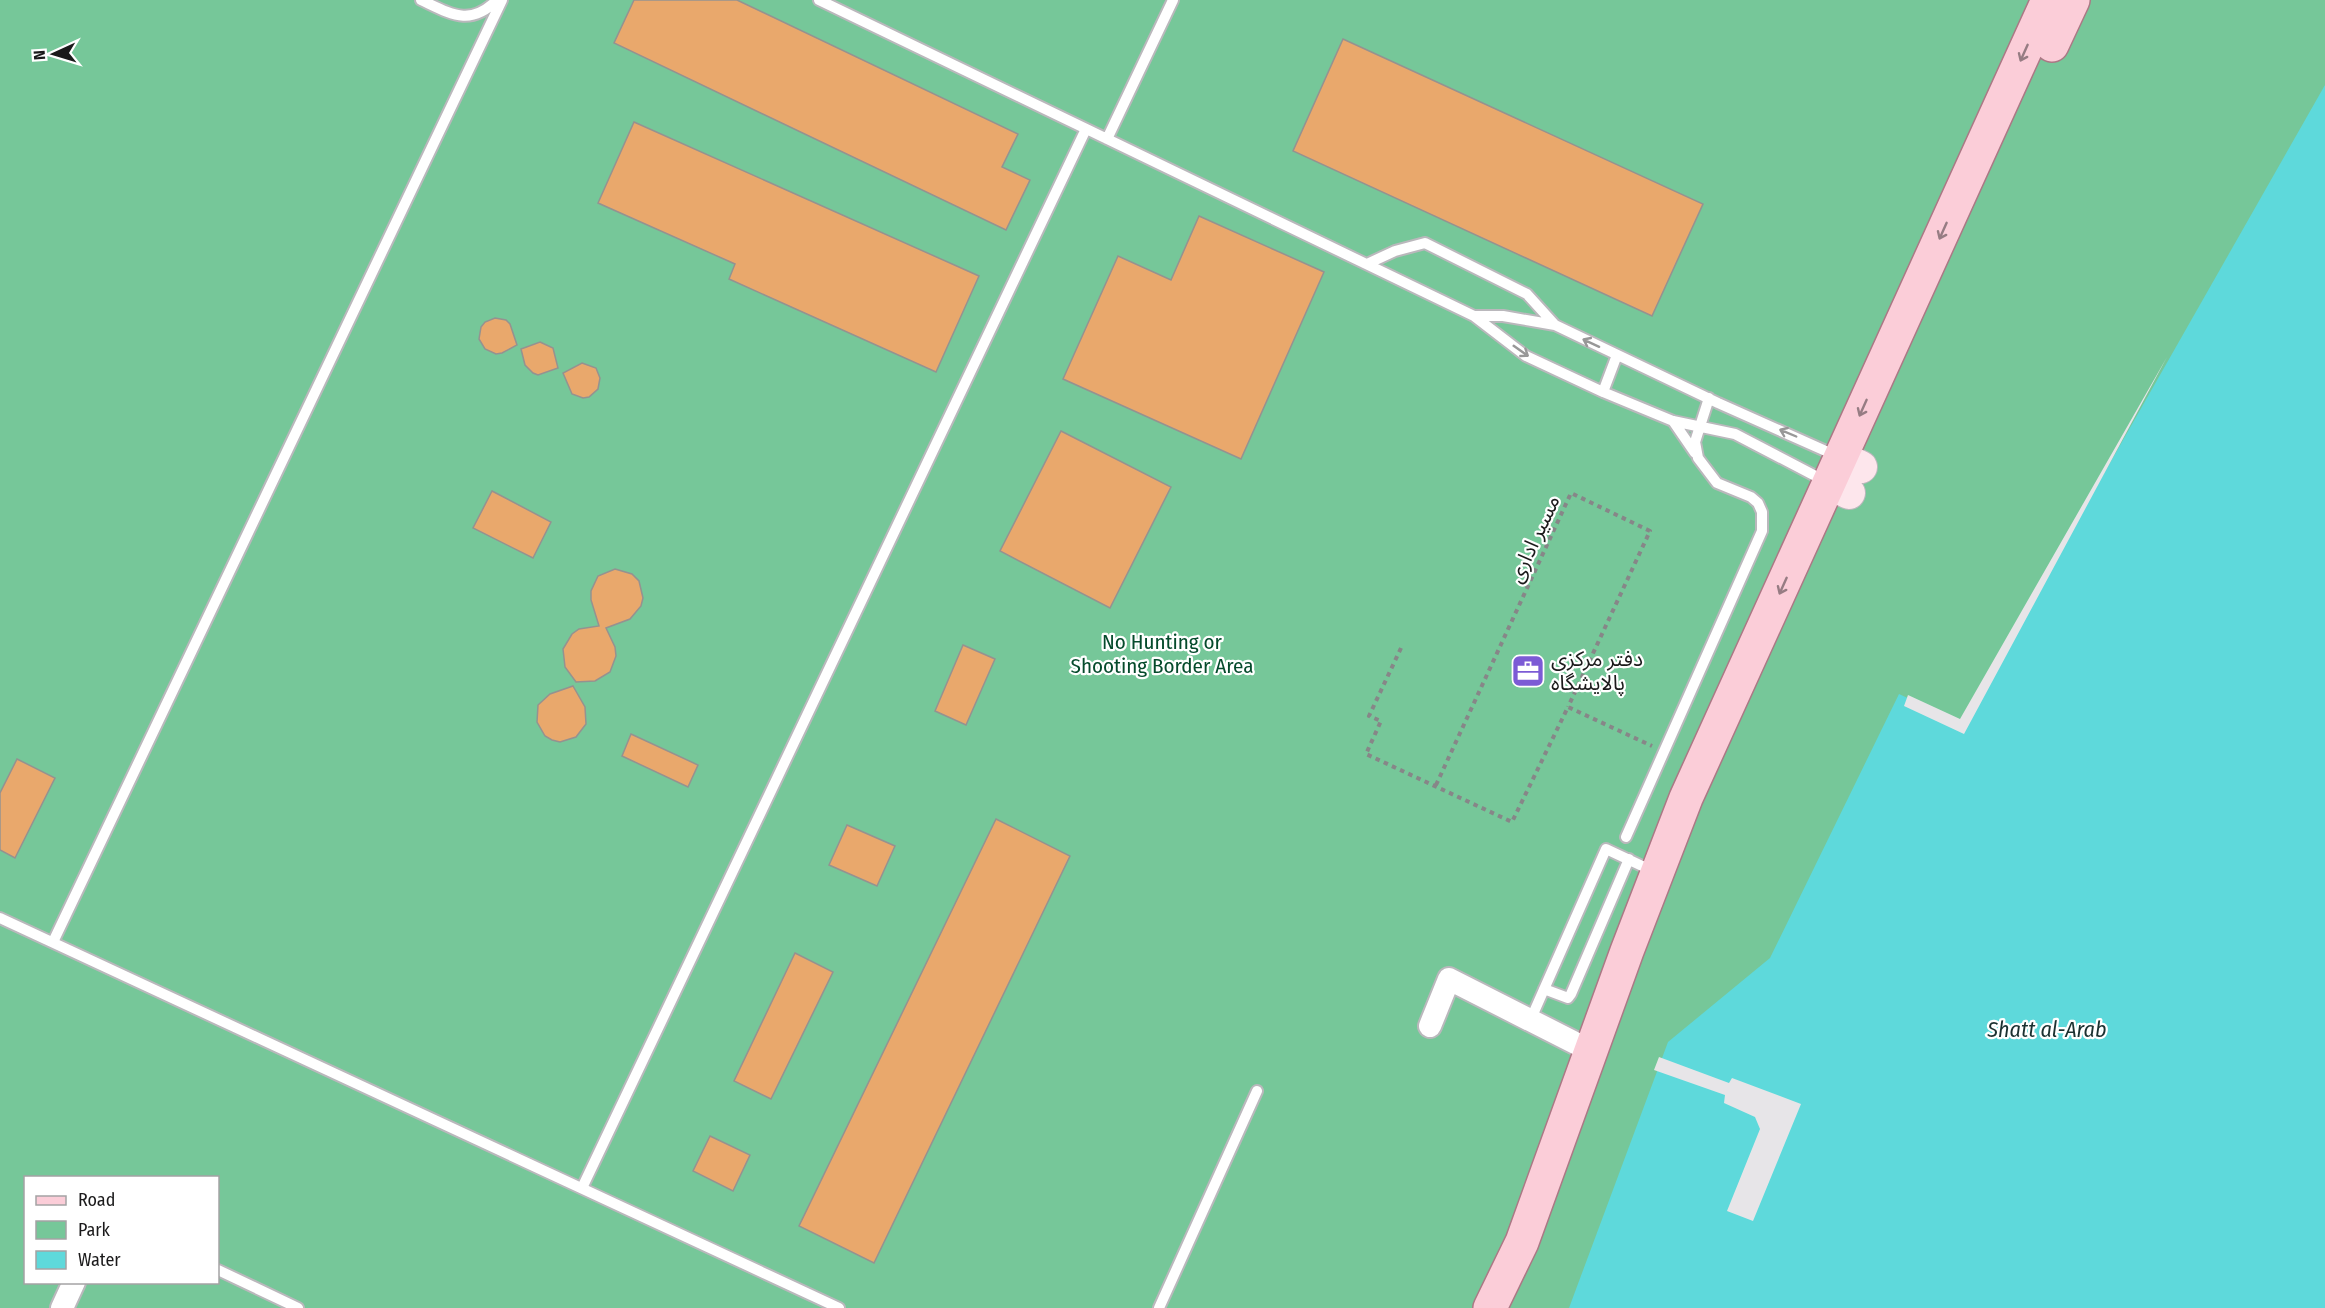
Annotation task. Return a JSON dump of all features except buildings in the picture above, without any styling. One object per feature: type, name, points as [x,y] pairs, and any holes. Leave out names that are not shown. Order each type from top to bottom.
[{"type":"main road","points":[[1516,1308],[1542,1251],[1647,959],[1707,807],[1845,475],[2048,0]]},
{"type":"main road","points":[[1490,1308],[1522,1242],[1591,1051],[1643,866],[1691,788],[1845,475],[2073,0]]},
{"type":"street","points":[[1430,1026],[1449,979],[1591,1051]]},
{"type":"street","points":[[62,1308],[73,1284]]},
{"type":"lane","points":[[421,0],[463,16],[479,15],[497,0]]},
{"type":"lane","points":[[53,942],[502,0]]},
{"type":"lane","points":[[819,0],[1474,316],[1526,356],[1603,392],[1673,421],[1735,434],[1845,475]]},
{"type":"lane","points":[[1107,139],[1173,0]]},
{"type":"lane","points":[[582,1188],[1086,129]]},
{"type":"lane","points":[[1367,264],[1395,251],[1425,243],[1527,294],[1555,326]]},
{"type":"lane","points":[[1474,316],[1503,316],[1555,326],[1709,398],[1845,475]]},
{"type":"lane","points":[[1603,392],[1617,355]]},
{"type":"lane","points":[[1698,458],[1695,442],[1709,398]]},
{"type":"lane","points":[[1626,837],[1764,522],[1758,503],[1751,497],[1717,483],[1673,421]]},
{"type":"lane","points":[[1530,1021],[1544,989],[1606,849],[1643,866],[1568,998],[1544,989]]},
{"type":"lane","points":[[0,918],[839,1308]]},
{"type":"lane","points":[[1159,1308],[1257,1090]]},
{"type":"lane","points":[[219,1270],[298,1308]]},
{"type":"path","name":"مسیر اداری","points":[[1401,648],[1369,716],[1381,721],[1366,753],[1512,822],[1650,531],[1571,493],[1436,785]]},
{"type":"path","points":[[1568,706],[1663,751]]},
{"type":"green space","name":"No Hunting or Shooting Border Area","points":[[0,0],[2325,0],[2325,1049],[2178,1308],[0,1308]]},
{"type":"water","name":"Shatt al-Arab","points":[[2325,85],[2325,1308],[1569,1308],[1668,1042],[1770,958],[1899,694],[1962,723]]},
{"type":"pier","points":[[2167,357],[1964,734],[1904,706],[1908,695],[1960,719]]},
{"type":"pier","points":[[1659,1057],[1729,1083],[1732,1078],[1801,1104],[1753,1221],[1727,1211],[1760,1129],[1755,1117],[1724,1103],[1725,1095],[1654,1070]]},
{"type":"place","name":"دفتر مرکزی پالایشگاه","points":[[1528,671]]}]
